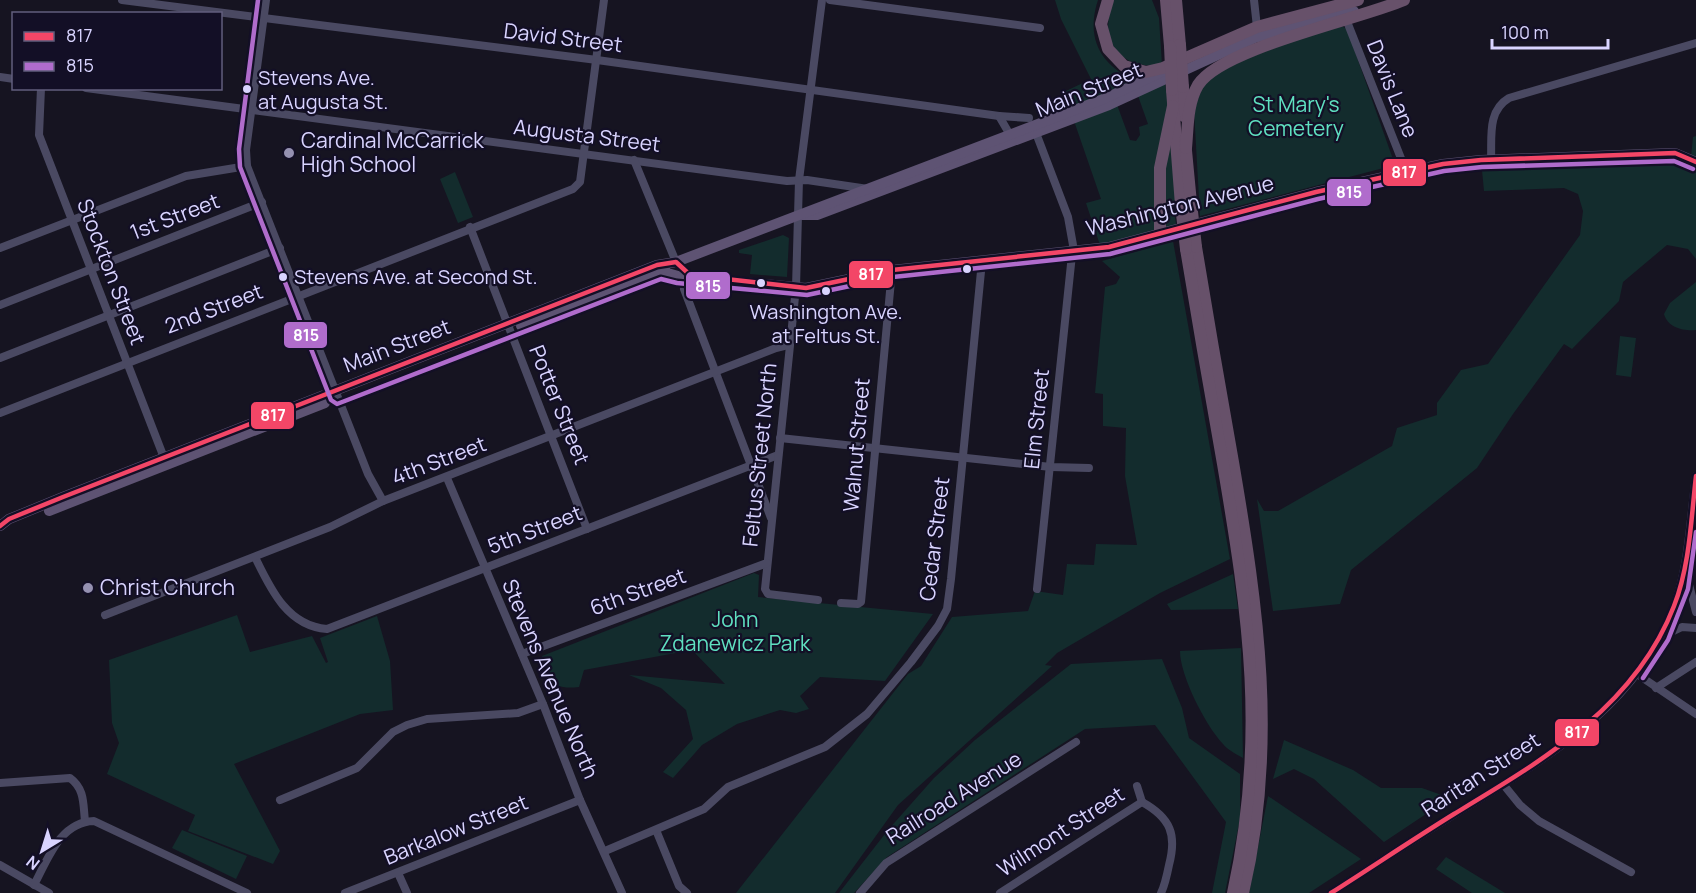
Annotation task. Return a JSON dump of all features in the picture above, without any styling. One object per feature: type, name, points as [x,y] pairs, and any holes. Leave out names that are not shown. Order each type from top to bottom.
[{"type":"highway","points":[[1108,0],[1102,14],[1104,40],[1113,57],[1128,68],[1142,72],[1154,71],[1257,27],[1358,0]]},
{"type":"highway","points":[[1157,0],[1167,15]]},
{"type":"highway","points":[[1166,0],[1167,15],[1175,46]]},
{"type":"highway","points":[[1176,0],[1177,89],[1186,148]]},
{"type":"highway","points":[[1186,204],[1186,148],[1191,104],[1196,89],[1206,76],[1240,57],[1404,0]]},
{"type":"highway","points":[[1160,234],[1160,168],[1177,89]]},
{"type":"highway","points":[[1173,106],[1191,248],[1249,590],[1257,754],[1243,893]]},
{"type":"highway","points":[[1233,893],[1252,807]]},
{"type":"main road","name":"Main Street","points":[[0,526],[12,526],[165,461],[508,327],[657,265],[676,262],[868,189],[1077,114],[1255,38],[1394,0]]},
{"type":"main road","name":"Main Street","points":[[1107,102],[1206,48]]},
{"type":"main road","name":"Main Street","points":[[799,215],[817,215],[1012,138],[1036,133],[1077,114]]},
{"type":"main road","name":"Washington Avenue","points":[[661,272],[678,276],[690,275],[806,288],[892,270],[1072,253],[1112,247],[1406,171],[1491,160],[1676,153],[1696,162]]},
{"type":"main road","name":"Main Street","points":[[508,327],[661,272],[676,262]]},
{"type":"main road","points":[[676,262],[690,275]]},
{"type":"street","name":"David Street","points":[[122,0],[212,12]]},
{"type":"street","points":[[266,0],[247,166],[368,474],[383,501]]},
{"type":"street","name":"2nd Street","points":[[0,413],[470,227],[573,189],[580,182],[604,0]]},
{"type":"street","name":"Feltus Street North","points":[[818,600],[768,594],[765,589],[788,345],[796,287],[799,180],[822,0]]},
{"type":"street","points":[[830,0],[1040,28]]},
{"type":"street","points":[[1254,0],[1257,27]]},
{"type":"street","name":"David Street","points":[[222,13],[597,60],[810,91],[1029,118]]},
{"type":"street","name":"Davis Lane","points":[[1346,19],[1406,171]]},
{"type":"street","points":[[1491,160],[1493,115],[1502,103],[1509,99],[1696,43]]},
{"type":"street","name":"Stockton Street","points":[[41,90],[39,135],[165,461]]},
{"type":"street","name":"Augusta Street","points":[[101,90],[868,189]]},
{"type":"street","points":[[999,116],[1012,138]]},
{"type":"street","name":"Elm Street","points":[[1036,133],[1068,217],[1072,253],[1037,589]]},
{"type":"street","points":[[634,160],[676,262]]},
{"type":"street","points":[[0,248],[186,176],[247,166]]},
{"type":"street","name":"1st Street","points":[[0,304],[262,202]]},
{"type":"street","name":"Potter Street","points":[[470,227],[587,529]]},
{"type":"street","points":[[0,358],[280,248]]},
{"type":"street","name":"Cedar Street","points":[[605,851],[704,809],[728,787],[825,747],[867,714],[912,662],[938,626],[947,609],[982,261]]},
{"type":"street","name":"Walnut Street","points":[[841,603],[858,604],[861,602],[892,270]]},
{"type":"street","points":[[684,289],[750,455],[751,465],[772,521]]},
{"type":"street","name":"4th Street","points":[[105,615],[330,527],[383,501],[788,345]]},
{"type":"street","points":[[780,438],[1051,467],[1089,468]]},
{"type":"street","name":"5th Street","points":[[255,557],[272,592],[303,624],[327,629],[778,455]]},
{"type":"street","name":"Raritan Street","points":[[1331,893],[1503,784],[1606,711],[1637,674],[1661,637],[1674,605],[1684,566],[1696,476]]},
{"type":"street","name":"Stevens Avenue North","points":[[447,478],[543,704],[580,800],[622,893]]},
{"type":"street","name":"6th Street","points":[[522,654],[767,563]]},
{"type":"street","points":[[1684,566],[1696,612]]},
{"type":"street","points":[[1661,637],[1682,627],[1696,628]]},
{"type":"street","points":[[1656,688],[1696,662]]},
{"type":"street","points":[[1637,674],[1696,714]]},
{"type":"street","points":[[280,800],[357,768],[393,732],[407,725],[427,719],[518,713],[543,704]]},
{"type":"street","name":"Railroad Avenue","points":[[860,893],[886,863],[1076,742]]},
{"type":"street","points":[[0,783],[70,778],[78,784],[82,791],[85,821]]},
{"type":"street","points":[[1503,784],[1520,805],[1539,821],[1631,872]]},
{"type":"street","points":[[1137,786],[1142,802],[1153,808],[1173,835],[1174,846],[1161,893]]},
{"type":"street","name":"Barkalow Street","points":[[345,893],[580,800]]},
{"type":"street","name":"Wilmont Street","points":[[1000,893],[1142,802]]},
{"type":"street","points":[[34,885],[61,836],[85,821],[108,825],[247,893]]},
{"type":"street","points":[[656,830],[679,885],[687,893]]},
{"type":"street","points":[[0,865],[49,893]]},
{"type":"street","points":[[398,873],[407,893]]},
{"type":"green space","points":[[1055,0],[1098,0],[1094,18],[1094,35],[1097,44],[1105,59],[1131,87],[1116,102],[1130,140],[1136,141],[1140,135],[1139,127],[1148,124],[1137,93],[1165,80],[1166,91],[1172,90],[1181,205],[1173,207],[1177,229],[1101,248],[1086,203],[1101,199],[1064,92],[1091,79],[1061,19]]},
{"type":"green space","points":[[1114,0],[1152,0],[1159,18],[1162,65],[1134,62],[1123,57],[1115,49],[1108,27],[1109,14]]},
{"type":"green space","name":"St Mary's Cemetery","points":[[1340,25],[1347,29],[1395,165],[1200,216],[1194,110],[1203,86],[1214,74],[1248,58]]},
{"type":"green space","points":[[1696,136],[1696,259],[1688,249],[1667,245],[1623,282],[1619,301],[1572,349],[1564,344],[1477,468],[1351,570],[1340,604],[1273,611],[1257,499],[1264,511],[1278,511],[1392,446],[1397,428],[1437,415],[1437,403],[1461,370],[1488,364],[1580,235],[1583,211],[1578,194],[1564,188],[1484,191],[1481,160],[1691,157],[1693,137]]},
{"type":"green space","points":[[455,172],[473,217],[458,223],[440,179]]},
{"type":"green space","points":[[783,235],[789,238],[787,277],[750,274],[752,255],[739,253],[739,250]]},
{"type":"green space","points":[[1173,241],[1230,559],[1160,593],[1057,653],[1045,665],[1052,666],[898,805],[835,893],[736,893],[908,674],[921,666],[952,617],[1028,611],[1035,591],[1063,595],[1067,564],[1094,565],[1096,544],[1137,545],[1125,476],[1126,428],[1103,426],[1103,394],[1095,393],[1105,287],[1116,284],[1120,277],[1102,261]]},
{"type":"green space","points":[[1696,282],[1696,330],[1677,328],[1669,323],[1664,314],[1670,303]]},
{"type":"green space","points":[[1620,336],[1636,338],[1631,377],[1616,375]]},
{"type":"green space","name":"John Zdanewicz Park","points":[[754,573],[759,575],[758,597],[933,614],[885,681],[820,677],[800,696],[809,709],[796,713],[780,710],[737,724],[702,745],[673,778],[663,772],[693,739],[686,710],[661,688],[629,675],[725,684],[692,650],[584,670],[579,687],[570,688],[557,685],[552,682],[546,672],[542,656]]},
{"type":"green space","points":[[1233,574],[1238,609],[1171,610],[1167,604]]},
{"type":"green space","points":[[237,615],[250,652],[312,636],[326,663],[328,662],[320,638],[377,616],[390,661],[393,710],[360,714],[234,764],[280,851],[273,864],[188,831],[195,815],[107,774],[119,743],[112,723],[109,660]]},
{"type":"green space","points":[[1241,648],[1243,758],[1223,744],[1202,713],[1184,674],[1180,651]]},
{"type":"green space","points":[[1162,659],[1182,708],[1189,738],[1240,774],[1240,819],[1225,893],[1212,893],[1226,822],[1155,725],[1085,729],[887,857],[854,893],[839,893],[888,830],[934,778],[975,740],[1071,664]]},
{"type":"green space","points":[[1284,740],[1353,770],[1381,788],[1422,788],[1450,798],[1384,842],[1314,779],[1294,769],[1273,779]]},
{"type":"green space","points":[[1268,796],[1361,859],[1309,893],[1249,893]]},
{"type":"green space","points":[[182,830],[247,856],[236,879],[172,848]]},
{"type":"green space","points":[[1446,857],[1505,893],[1472,893],[1436,869]]},
{"type":"transit line","name":"815","points":[[258,0],[239,149],[240,167],[331,400],[337,404],[661,279],[677,283],[807,295],[893,277],[1110,254],[1318,199],[1444,171],[1482,167],[1674,161],[1693,169]]},
{"type":"transit line","name":"817","points":[[0,526],[9,519],[63,497],[657,265],[676,262],[690,275],[806,288],[892,270],[1109,247],[1316,192],[1443,164],[1481,160],[1675,153],[1696,162]]},
{"type":"transit line","name":"817","points":[[1331,893],[1552,752],[1582,728],[1636,674],[1657,642],[1679,590],[1689,542],[1696,476]]},
{"type":"transit line","name":"815","points":[[1643,678],[1668,640],[1688,589],[1696,532]]},
{"type":"place","name":"Stevens Ave. at Augusta St.","points":[[247,89]]},
{"type":"place","name":"Cardinal McCarrick High School","points":[[289,153]]},
{"type":"place","name":"Stevens Ave. at Second St.","points":[[283,277]]},
{"type":"place","name":"Washington Ave. at Feltus St.","points":[[826,291]]},
{"type":"place","name":"Christ Church","points":[[88,588]]}]
